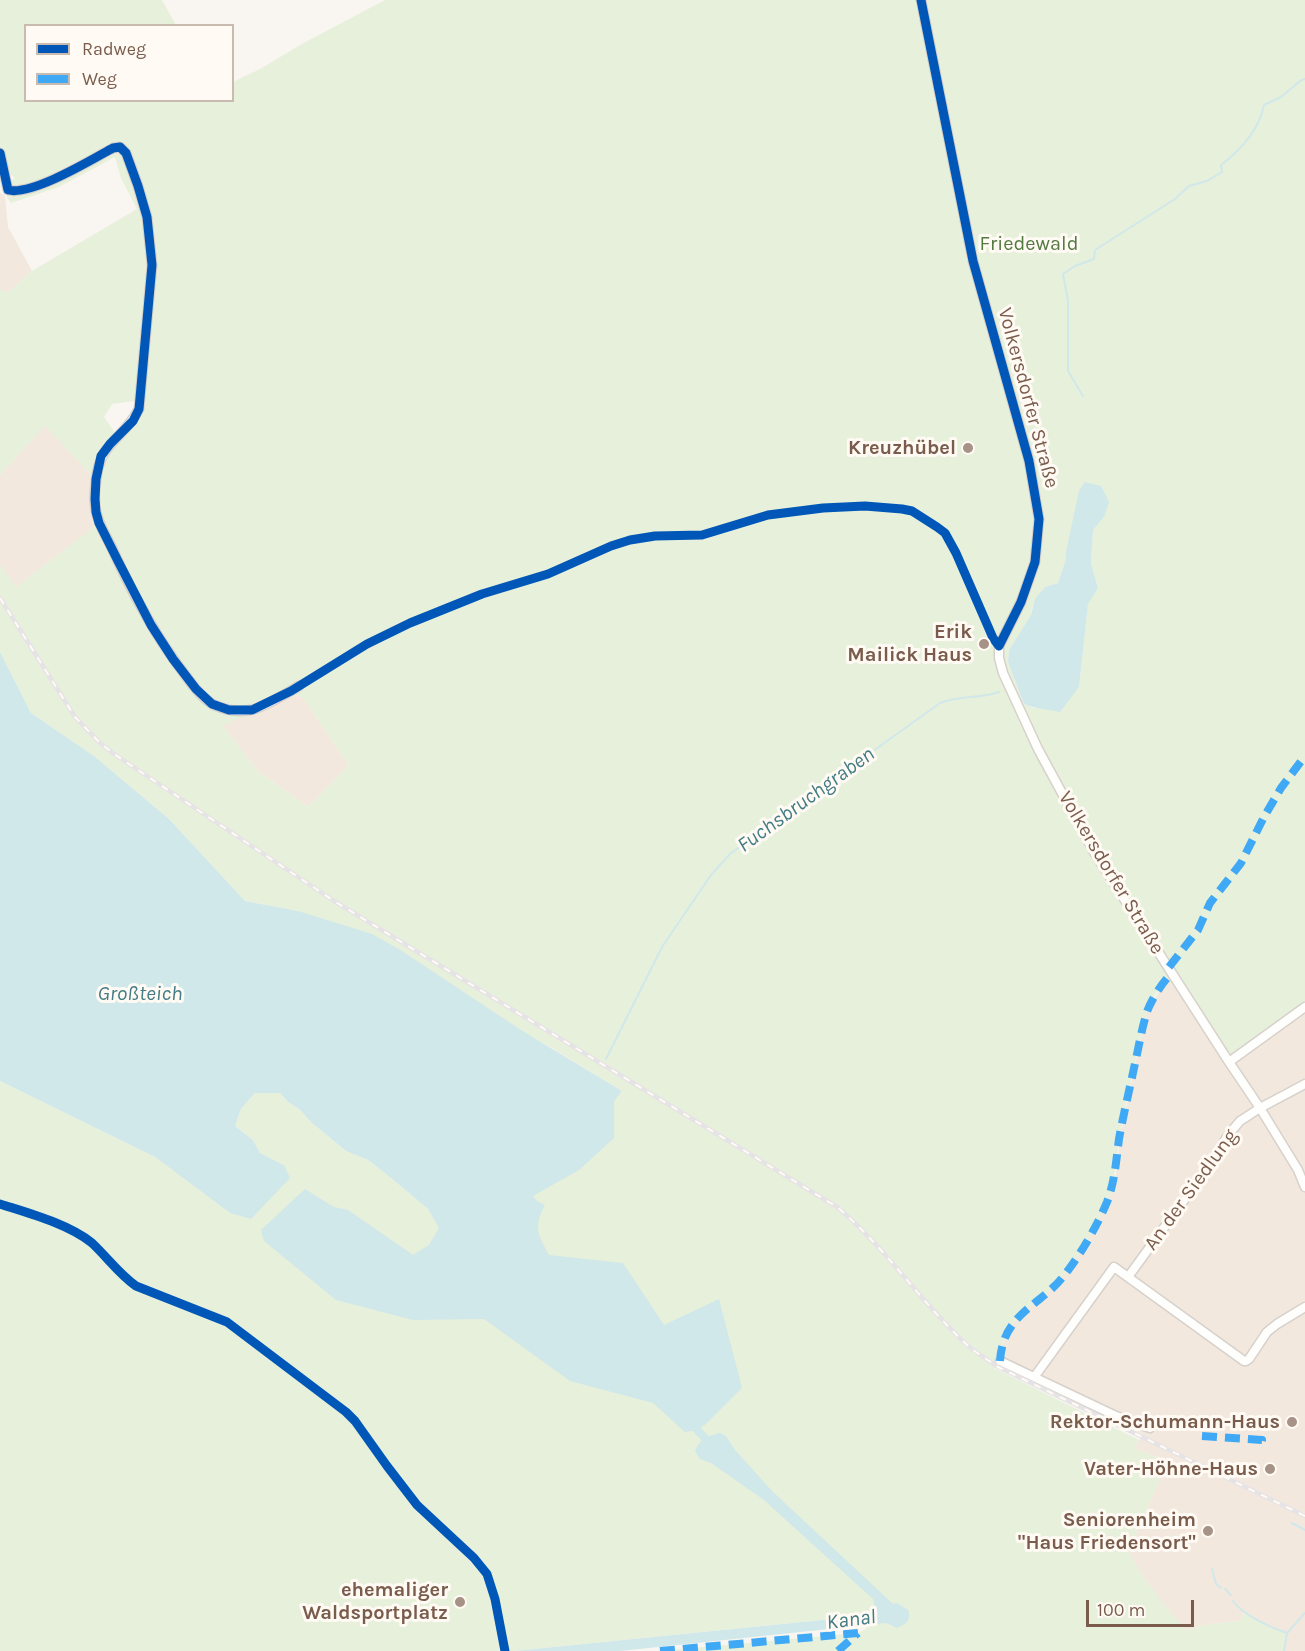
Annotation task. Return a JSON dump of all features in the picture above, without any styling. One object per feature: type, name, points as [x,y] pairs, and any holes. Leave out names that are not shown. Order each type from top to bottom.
[{"type":"street","name":"Volkersdorfer Straße","points":[[921,0],[973,261],[1029,461],[1039,519],[1035,562],[1021,602],[999,646],[1003,673],[1038,749],[1094,852],[1301,1171],[1305,1187]]},
{"type":"street","points":[[0,153],[8,190],[11,191],[20,191],[59,177],[113,148],[120,147],[126,153],[147,217],[152,265],[139,409],[133,421],[101,456],[95,499],[99,523],[151,625],[172,659],[212,704],[229,710],[252,710],[298,686]]},
{"type":"street","points":[[1229,1062],[1305,1007]]},
{"type":"street","name":"An der Siedlung","points":[[1128,1277],[1240,1121],[1305,1084]]},
{"type":"street","points":[[1035,1376],[1114,1268],[1244,1361],[1249,1359],[1267,1332],[1305,1307]]},
{"type":"street","points":[[1000,1361],[1116,1416],[1150,1428]]},
{"type":"shaded area","points":[[0,193],[5,196],[8,227],[32,271],[8,293],[0,289]]},
{"type":"shaded area","points":[[45,425],[93,477],[97,525],[15,588],[0,565],[0,475]]},
{"type":"shaded area","points":[[291,693],[303,698],[349,765],[308,807],[258,771],[222,725]]},
{"type":"shaded area","points":[[1177,972],[1195,1002],[1305,1005],[1305,1172],[1299,1170],[1305,1187],[1305,1651],[1284,1651],[1287,1633],[1270,1628],[1244,1611],[1240,1621],[1210,1624],[1187,1630],[1168,1611],[1128,1551],[1168,1461],[1135,1449],[1142,1434],[1000,1362],[1001,1349],[1010,1328],[1020,1315],[1065,1274],[1089,1237],[1107,1202],[1116,1174],[1120,1137],[1146,1013],[1167,978]]},
{"type":"green space","name":"Friedewald","points":[[0,0],[162,0],[175,24],[24,24],[24,102],[234,102],[234,82],[385,0],[1305,0],[1305,1005],[1231,1059],[1171,964],[1172,973],[1153,999],[1144,1021],[1122,1122],[1114,1179],[1107,1202],[1088,1239],[1066,1273],[1016,1321],[1008,1332],[1000,1362],[998,1361],[994,1368],[1139,1440],[1135,1449],[1168,1461],[1128,1551],[1134,1562],[1170,1612],[1187,1630],[1210,1624],[1240,1621],[1244,1611],[1270,1628],[1287,1633],[1284,1651],[660,1651],[858,1633],[866,1629],[871,1615],[514,1651],[0,1651],[0,1205],[7,1207],[0,1204],[0,1081],[155,1157],[230,1213],[284,1165],[260,1153],[253,1140],[235,1126],[241,1109],[255,1093],[280,1093],[346,1151],[368,1160],[428,1209],[440,1228],[525,1251],[508,1200],[622,1091],[552,1048],[298,911],[245,901],[169,819],[94,756],[31,713],[0,652],[0,565],[16,587],[99,523],[102,518],[98,496],[103,457],[120,438],[137,404],[134,401],[112,404],[104,417],[115,433],[99,454],[93,477],[45,426],[0,475],[0,289],[8,293],[32,271],[137,209],[121,178],[115,157],[59,187],[11,203],[7,198],[8,183],[15,178],[2,167],[0,159]],"holes":[[[1104,517],[1093,530],[1091,563],[1098,588],[1088,603],[1079,687],[1045,708],[1033,708],[1024,704],[1008,662],[1009,650],[1045,587],[1058,583],[1066,552]],[[291,693],[303,698],[349,765],[308,807],[258,771],[223,726]]]},
{"type":"water","points":[[1085,482],[1101,486],[1109,502],[1104,517],[1093,530],[1091,563],[1098,588],[1088,604],[1079,687],[1060,712],[1024,704],[1008,662],[1009,650],[1031,615],[1035,599],[1045,587],[1058,583],[1066,559],[1079,491]]},
{"type":"water","name":"Großteich","points":[[0,652],[31,713],[94,756],[169,819],[245,901],[298,911],[372,934],[402,951],[521,1030],[622,1091],[614,1101],[614,1138],[579,1170],[533,1196],[545,1205],[539,1219],[538,1231],[549,1255],[623,1263],[664,1325],[719,1299],[742,1388],[706,1424],[697,1430],[685,1432],[653,1403],[570,1381],[484,1319],[413,1320],[336,1300],[264,1241],[261,1230],[305,1189],[334,1207],[348,1210],[413,1255],[429,1245],[439,1228],[428,1209],[368,1160],[346,1151],[280,1093],[255,1093],[241,1109],[235,1126],[253,1140],[260,1153],[284,1165],[290,1178],[251,1219],[230,1213],[155,1157],[0,1081]]},
{"type":"water","points":[[720,1433],[726,1436],[735,1450],[773,1492],[893,1604],[897,1603],[908,1610],[907,1621],[897,1628],[886,1623],[620,1651],[514,1651],[872,1615],[875,1607],[873,1599],[764,1500],[711,1463],[700,1459],[695,1451],[699,1443]]},
{"type":"waterway","points":[[1083,396],[1068,371],[1068,301],[1063,274],[1075,266],[1094,259],[1095,250],[1175,199],[1189,186],[1207,181],[1222,172],[1221,165],[1243,146],[1254,131],[1264,105],[1281,97],[1305,79]]},
{"type":"waterway","name":"Fuchsbruchgraben","points":[[606,1059],[662,947],[711,875],[730,854],[940,703],[999,692]]},
{"type":"waterway","name":"Kanal","points":[[697,1430],[711,1444]]},
{"type":"waterway","points":[[1292,1523],[1305,1530]]},
{"type":"waterway","points":[[1212,1569],[1216,1584],[1221,1588]]},
{"type":"waterway","points":[[1225,1589],[1231,1595]]},
{"type":"waterway","points":[[1233,1601],[1250,1616],[1287,1633]]},
{"type":"waterway","points":[[1284,1651],[1287,1633],[1305,1613]]},
{"type":"railway","points":[[0,598],[75,717],[114,754],[334,901],[837,1207],[871,1239],[948,1326],[972,1349],[998,1367],[1305,1516]]},
{"type":"marked path","points":[[1169,967],[1198,930],[1210,903],[1241,863],[1281,788],[1305,756]]},
{"type":"marked path","points":[[1000,1361],[1008,1331],[1016,1320],[1066,1273],[1094,1229],[1107,1202],[1146,1015],[1157,992],[1172,973]]},
{"type":"marked path","points":[[1202,1436],[1262,1440],[1261,1444]]},
{"type":"marked path","points":[[660,1651],[858,1633]]},
{"type":"marked path","points":[[838,1651],[858,1633]]},
{"type":"cycle path","points":[[0,153],[8,190],[31,188],[46,183],[113,148],[120,147],[126,153],[147,217],[152,265],[139,409],[133,421],[101,456],[96,479],[96,512],[99,523],[151,625],[196,689],[212,704],[229,710],[252,710],[291,691],[367,644],[410,623],[482,594],[548,574],[611,546],[655,536],[702,535],[768,515],[823,508],[865,506],[912,511],[945,533],[993,638],[999,646],[1021,602],[1035,562],[1039,519],[1029,461],[973,261],[921,0]]},
{"type":"cycle path","points":[[0,1204],[72,1230],[92,1243],[136,1286],[227,1322],[346,1412],[417,1505],[474,1558],[487,1574],[495,1599],[505,1651]]},
{"type":"place","name":"Kreuzhübel","points":[[968,448]]},
{"type":"place","name":"Erik Mailick Haus","points":[[984,644]]},
{"type":"place","name":"Rektor-Schumann-Haus","points":[[1292,1422]]},
{"type":"place","name":"Vater-Höhne-Haus","points":[[1270,1469]]},
{"type":"place","name":"Seniorenheim \"Haus Friedensort\"","points":[[1208,1531]]},
{"type":"place","name":"ehemaliger Waldsportplatz","points":[[460,1602]]}]
